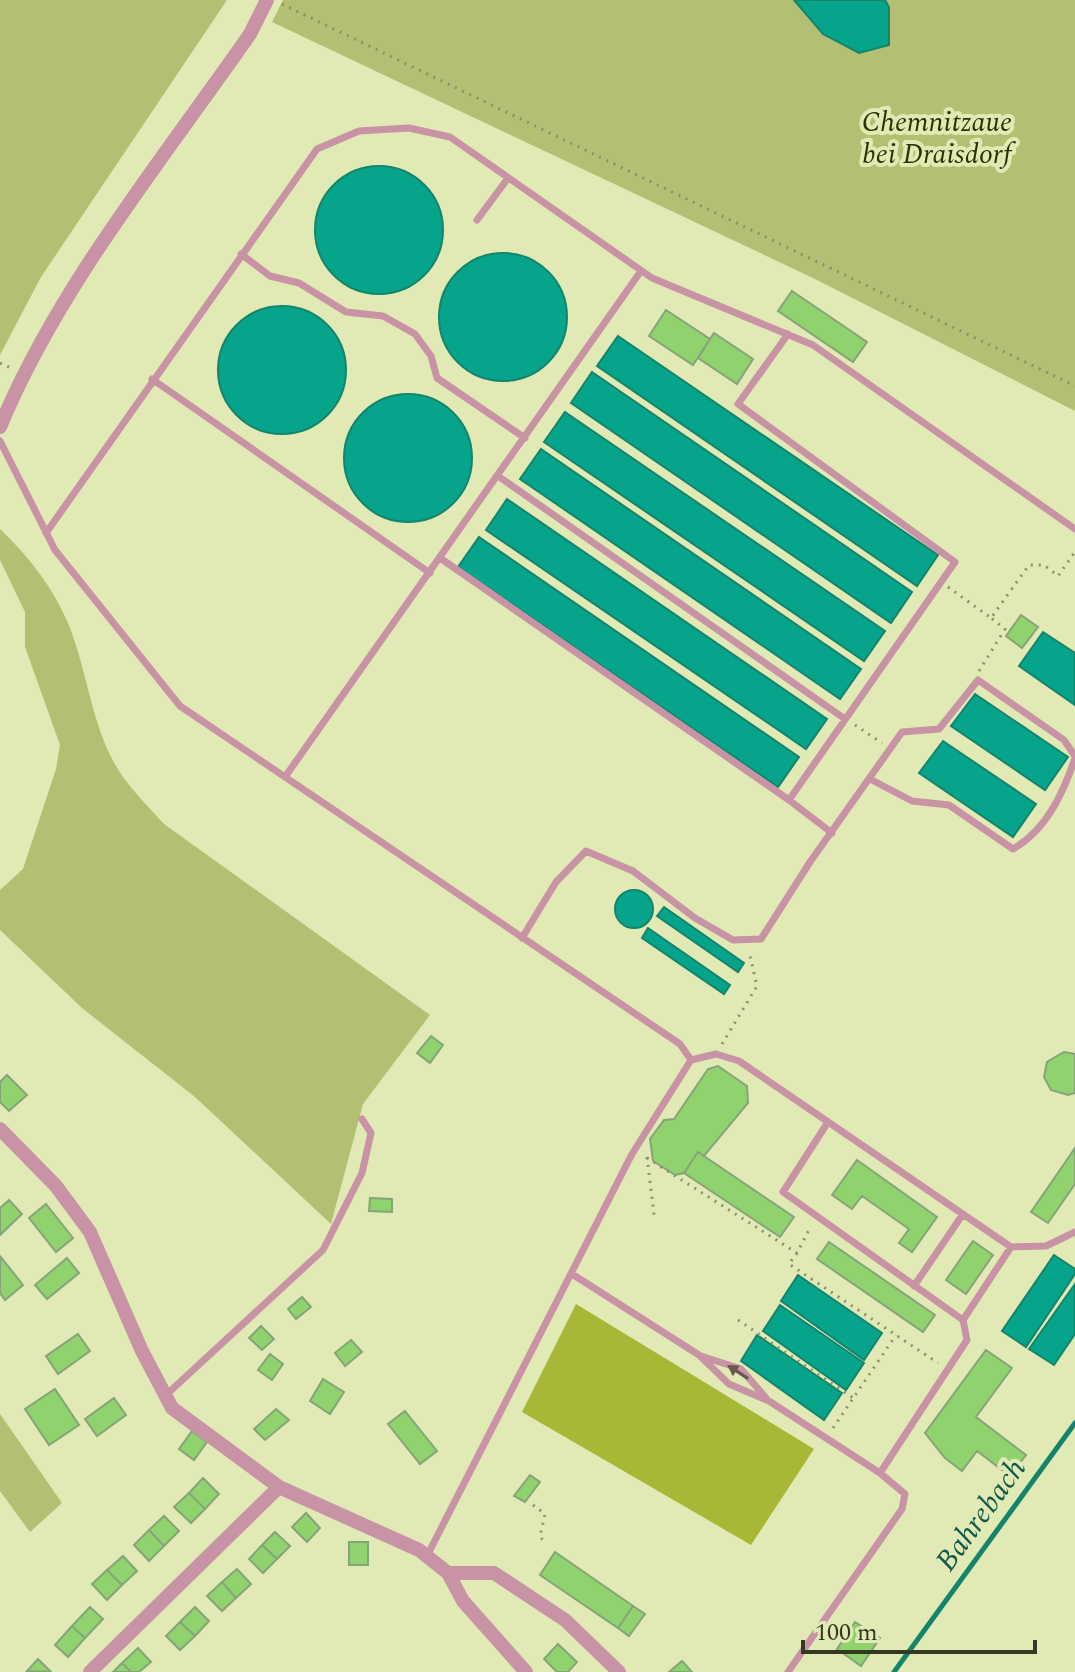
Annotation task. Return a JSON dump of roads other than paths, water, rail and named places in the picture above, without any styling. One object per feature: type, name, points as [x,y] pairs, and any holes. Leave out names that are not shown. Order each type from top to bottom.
[{"type":"street","points":[[0,427],[22,374],[51,322],[272,1]]},
{"type":"street","points":[[0,1129],[56,1186],[90,1232],[142,1351],[172,1408],[279,1487],[427,1556],[448,1573],[463,1601],[526,1672]]},
{"type":"street","points":[[90,1672],[279,1487]]},
{"type":"street","points":[[448,1573],[494,1573],[565,1620],[619,1672]]},
{"type":"lane","points":[[46,533],[317,149],[359,131],[409,128],[450,137],[641,271],[813,345],[1075,529]]},
{"type":"lane","points":[[477,220],[508,178]]},
{"type":"lane","points":[[241,254],[270,276],[299,283],[346,312],[383,316],[415,334],[431,356],[437,378],[525,438]]},
{"type":"lane","points":[[285,777],[641,271]]},
{"type":"lane","points":[[788,334],[738,404],[955,562],[789,800]]},
{"type":"lane","points":[[152,379],[430,573]]},
{"type":"lane","points":[[0,441],[55,550],[180,706],[680,1044],[691,1060]]},
{"type":"lane","points":[[498,476],[845,719]]},
{"type":"lane","points":[[440,558],[832,833]]},
{"type":"lane","points":[[522,938],[556,882],[586,851],[633,871],[695,918],[733,940],[761,939],[902,732],[939,729],[978,680],[1064,740],[1075,757],[1066,785],[1034,837],[1013,849],[949,805],[912,801],[870,779]]},
{"type":"lane","points":[[427,1556],[644,1133],[691,1060],[716,1054],[739,1061],[1011,1247],[1046,1246],[1075,1232]]},
{"type":"lane","points":[[165,1396],[323,1250],[362,1173],[371,1133],[362,1119]]},
{"type":"lane","points":[[828,1122],[783,1192],[963,1320],[967,1340],[880,1473]]},
{"type":"lane","points":[[914,1286],[963,1214]]},
{"type":"lane","points":[[963,1320],[1011,1247]]},
{"type":"lane","points":[[572,1274],[699,1355],[729,1384],[769,1401],[880,1473],[905,1494],[902,1509],[788,1672]]},
{"type":"lane","points":[[699,1355],[741,1369],[769,1401]]},
{"type":"water","points":[[794,0],[885,0],[889,7],[889,45],[859,53],[823,34]]},
{"type":"water","points":[[379,166],[404,171],[424,185],[438,205],[443,230],[438,255],[424,275],[404,289],[379,294],[354,289],[334,275],[320,255],[315,230],[320,205],[334,185],[354,171]]},
{"type":"water","points":[[503,253],[528,258],[548,272],[562,292],[567,317],[562,342],[548,362],[528,376],[503,381],[478,376],[458,362],[444,342],[439,317],[444,292],[458,272],[478,258]]},
{"type":"water","points":[[282,306],[307,311],[327,325],[341,345],[346,370],[341,395],[327,415],[307,429],[282,434],[257,429],[237,415],[223,395],[218,370],[223,345],[237,325],[257,311]]},
{"type":"water","points":[[618,336],[938,555],[917,586],[597,366]]},
{"type":"water","points":[[592,372],[912,592],[891,623],[571,403]]},
{"type":"water","points":[[408,394],[433,399],[453,413],[467,433],[472,458],[467,483],[453,503],[433,517],[408,522],[383,517],[363,503],[349,483],[344,458],[349,433],[363,413],[383,399]]},
{"type":"water","points":[[565,412],[885,631],[864,661],[544,442]]},
{"type":"water","points":[[541,449],[861,669],[840,699],[520,479]]},
{"type":"water","points":[[507,499],[827,719],[806,749],[486,530]]},
{"type":"water","points":[[479,537],[799,757],[778,787],[458,567]]},
{"type":"water","points":[[1043,632],[1075,653],[1075,705],[1019,666]]},
{"type":"water","points":[[975,694],[1068,757],[1045,790],[951,726]]},
{"type":"water","points":[[943,741],[1036,804],[1013,837],[919,773]]},
{"type":"water","points":[[634,890],[647,896],[653,909],[647,922],[634,928],[621,922],[615,909],[621,896]]},
{"type":"water","points":[[664,907],[744,963],[738,972],[657,916]]},
{"type":"water","points":[[648,928],[730,985],[724,994],[642,938]]},
{"type":"water","points":[[1054,1255],[1075,1269],[1075,1274],[1026,1347],[1002,1331]]},
{"type":"water","points":[[798,1275],[882,1333],[864,1360],[781,1301]]},
{"type":"water","points":[[1075,1284],[1075,1334],[1054,1365],[1029,1349]]},
{"type":"water","points":[[780,1305],[864,1363],[846,1390],[763,1331]]},
{"type":"water","points":[[757,1335],[842,1393],[824,1420],[741,1361]]},
{"type":"waterway","name":"Bahrebach","points":[[894,1672],[1075,1423]]},
{"type":"park label","name":"Chemnitzaue bei Draisdorf","points":[[937,138]]}]
